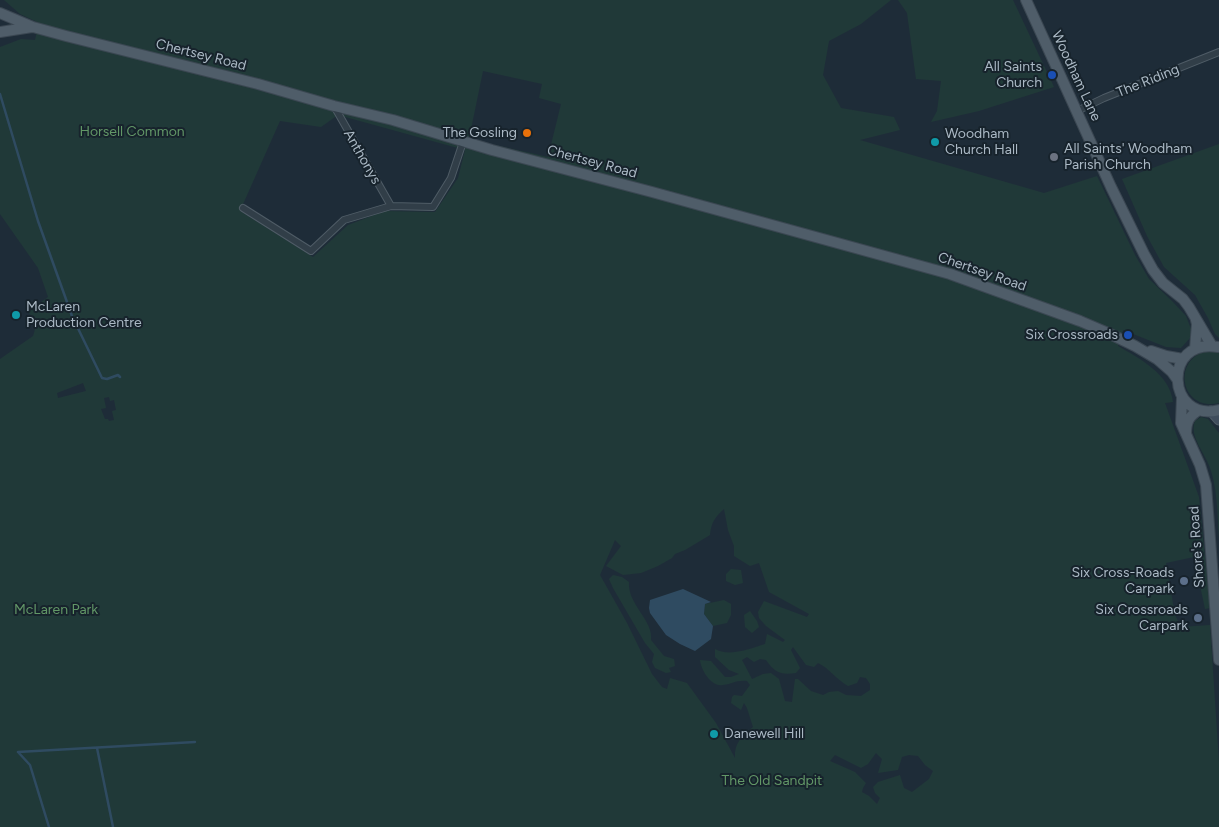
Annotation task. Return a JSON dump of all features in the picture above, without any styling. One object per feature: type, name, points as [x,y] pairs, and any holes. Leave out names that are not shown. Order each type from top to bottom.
[{"type":"main road","name":"Woodham Lane","points":[[1026,0],[1111,187],[1153,270],[1163,283],[1183,299],[1217,346]]},
{"type":"main road","name":"Chertsey Road","points":[[0,13],[33,27],[393,120],[463,142],[950,274],[1080,321],[1136,346],[1166,356],[1183,359]]},
{"type":"main road","name":"Chertsey Road","points":[[0,32],[33,27]]},
{"type":"main road","points":[[1194,315],[1197,324],[1195,349]]},
{"type":"main road","name":"Chertsey Road","points":[[1136,346],[1161,363],[1177,379]]},
{"type":"main road","points":[[1177,379],[1183,359],[1195,349],[1217,346]]},
{"type":"main road","name":"Shore's Road","points":[[1177,379],[1182,397],[1181,423],[1200,465],[1206,485],[1219,660]]},
{"type":"main road","points":[[1182,397],[1189,405],[1199,410],[1215,411]]},
{"type":"main road","points":[[1186,436],[1186,426],[1189,418],[1199,410]]},
{"type":"street","name":"The Riding","points":[[1077,111],[1104,98],[1219,52]]},
{"type":"street","name":"Anthonys","points":[[334,106],[391,206]]},
{"type":"street","points":[[243,208],[311,251],[344,220],[391,206],[433,207],[451,178],[463,142]]},
{"type":"street","points":[[1215,411],[1219,420]]},
{"type":"green space","name":"Horsell Common","points":[[4,0],[891,0],[861,24],[829,41],[823,75],[841,108],[894,117],[900,130],[860,140],[1044,193],[1097,176],[1135,255],[1149,279],[1186,316],[1191,329],[1190,338],[1181,348],[1166,347],[1123,330],[1118,346],[1153,368],[1171,392],[1173,402],[1165,403],[1199,497],[1210,608],[1205,609],[1194,557],[1166,563],[1175,615],[1181,627],[1210,625],[1219,762],[1219,827],[0,827],[0,359],[33,336],[35,323],[28,312],[48,297],[38,268],[0,214],[0,47],[21,39],[35,40],[39,23],[20,14]],"holes":[[[483,71],[542,84],[539,98],[561,104],[548,157],[469,139]],[[338,115],[465,150],[458,178],[435,212],[385,211],[348,225],[313,257],[240,211],[280,121],[321,127]],[[83,383],[86,391],[58,398],[57,393]],[[109,397],[110,401],[114,400],[116,410],[112,411],[114,420],[109,421],[105,419],[101,409],[106,408],[104,398]],[[724,509],[728,530],[734,546],[734,556],[750,566],[759,563],[769,592],[809,614],[807,617],[764,601],[758,612],[759,618],[766,626],[785,640],[783,642],[767,634],[765,644],[753,648],[733,652],[715,649],[715,657],[729,670],[739,674],[731,677],[725,677],[711,661],[700,660],[707,677],[714,683],[723,685],[747,681],[750,685],[742,696],[734,695],[732,697],[731,703],[741,710],[744,703],[753,727],[740,740],[736,748],[735,758],[716,723],[687,683],[670,678],[667,689],[662,687],[652,674],[627,623],[600,575],[615,540],[621,546],[606,566],[623,575],[641,573],[658,566],[672,558],[675,554],[710,535],[712,524]],[[793,647],[806,665],[814,667],[818,663],[848,686],[857,683],[860,677],[866,678],[870,684],[870,690],[861,696],[846,695],[838,691],[823,695],[811,691],[798,679],[795,679],[792,702],[785,701],[779,679],[771,673],[752,679],[742,660],[747,657],[754,662],[760,659],[766,660],[772,668],[786,674],[796,673],[800,668],[791,650]],[[876,753],[882,759],[878,773],[898,770],[902,757],[909,755],[918,756],[933,771],[929,779],[912,792],[904,788],[900,775],[878,782],[873,787],[875,793],[880,798],[877,804],[862,792],[866,783],[855,772],[830,761],[835,755],[861,768],[868,764]]]},
{"type":"green space","points":[[898,0],[1013,0],[1054,87],[979,111],[931,122],[937,111],[941,81],[916,79],[907,13]]},
{"type":"green space","points":[[1219,144],[1219,338],[1215,334],[1195,295],[1164,267],[1147,236],[1122,179]]},
{"type":"green space","points":[[1206,351],[1219,352],[1219,403],[1207,404],[1197,400],[1190,393],[1186,384],[1185,375],[1188,365],[1195,357]]},
{"type":"green space","points":[[1201,417],[1208,419],[1219,433],[1219,538],[1215,486],[1209,466],[1196,440],[1194,430],[1195,421]]},
{"type":"green space","points":[[731,569],[741,570],[743,583],[735,585],[726,581],[726,574]]},
{"type":"green space","points":[[613,575],[622,577],[629,582],[632,598],[649,626],[651,640],[664,656],[674,659],[675,666],[669,668],[671,672],[666,673],[655,668],[652,662],[654,654],[645,643],[613,588],[609,579]]},
{"type":"green space","points":[[724,600],[731,604],[731,615],[727,623],[713,626],[704,614],[705,604]]},
{"type":"green space","points":[[750,611],[759,627],[752,633],[745,627],[744,615]]},
{"type":"water","points":[[683,589],[711,602],[705,604],[704,614],[713,626],[711,639],[695,651],[666,635],[650,613],[649,608],[650,600]]},
{"type":"waterway","points":[[0,94],[38,221],[72,316],[102,378],[107,379],[118,375],[120,377]]},
{"type":"waterway","points":[[18,752],[195,742]]},
{"type":"waterway","points":[[97,748],[113,827]]},
{"type":"waterway","points":[[18,752],[30,765],[49,827]]},
{"type":"place","name":"All Saints Church","points":[[1052,75]]},
{"type":"place","name":"The Gosling","points":[[527,133]]},
{"type":"place","name":"Woodham Church Hall","points":[[935,142]]},
{"type":"place","name":"All Saints' Woodham Parish Church","points":[[1054,157]]},
{"type":"place","name":"McLaren Production Centre","points":[[16,315]]},
{"type":"place","name":"Six Crossroads","points":[[1128,335]]},
{"type":"place","name":"Six Cross-Roads Carpark","points":[[1184,581]]},
{"type":"place","name":"Six Crossroads Carpark","points":[[1198,618]]},
{"type":"place","name":"Danewell Hill","points":[[714,734]]},
{"type":"park label","name":"McLaren Park","points":[[56,610]]},
{"type":"park label","name":"The Old Sandpit","points":[[772,781]]}]
